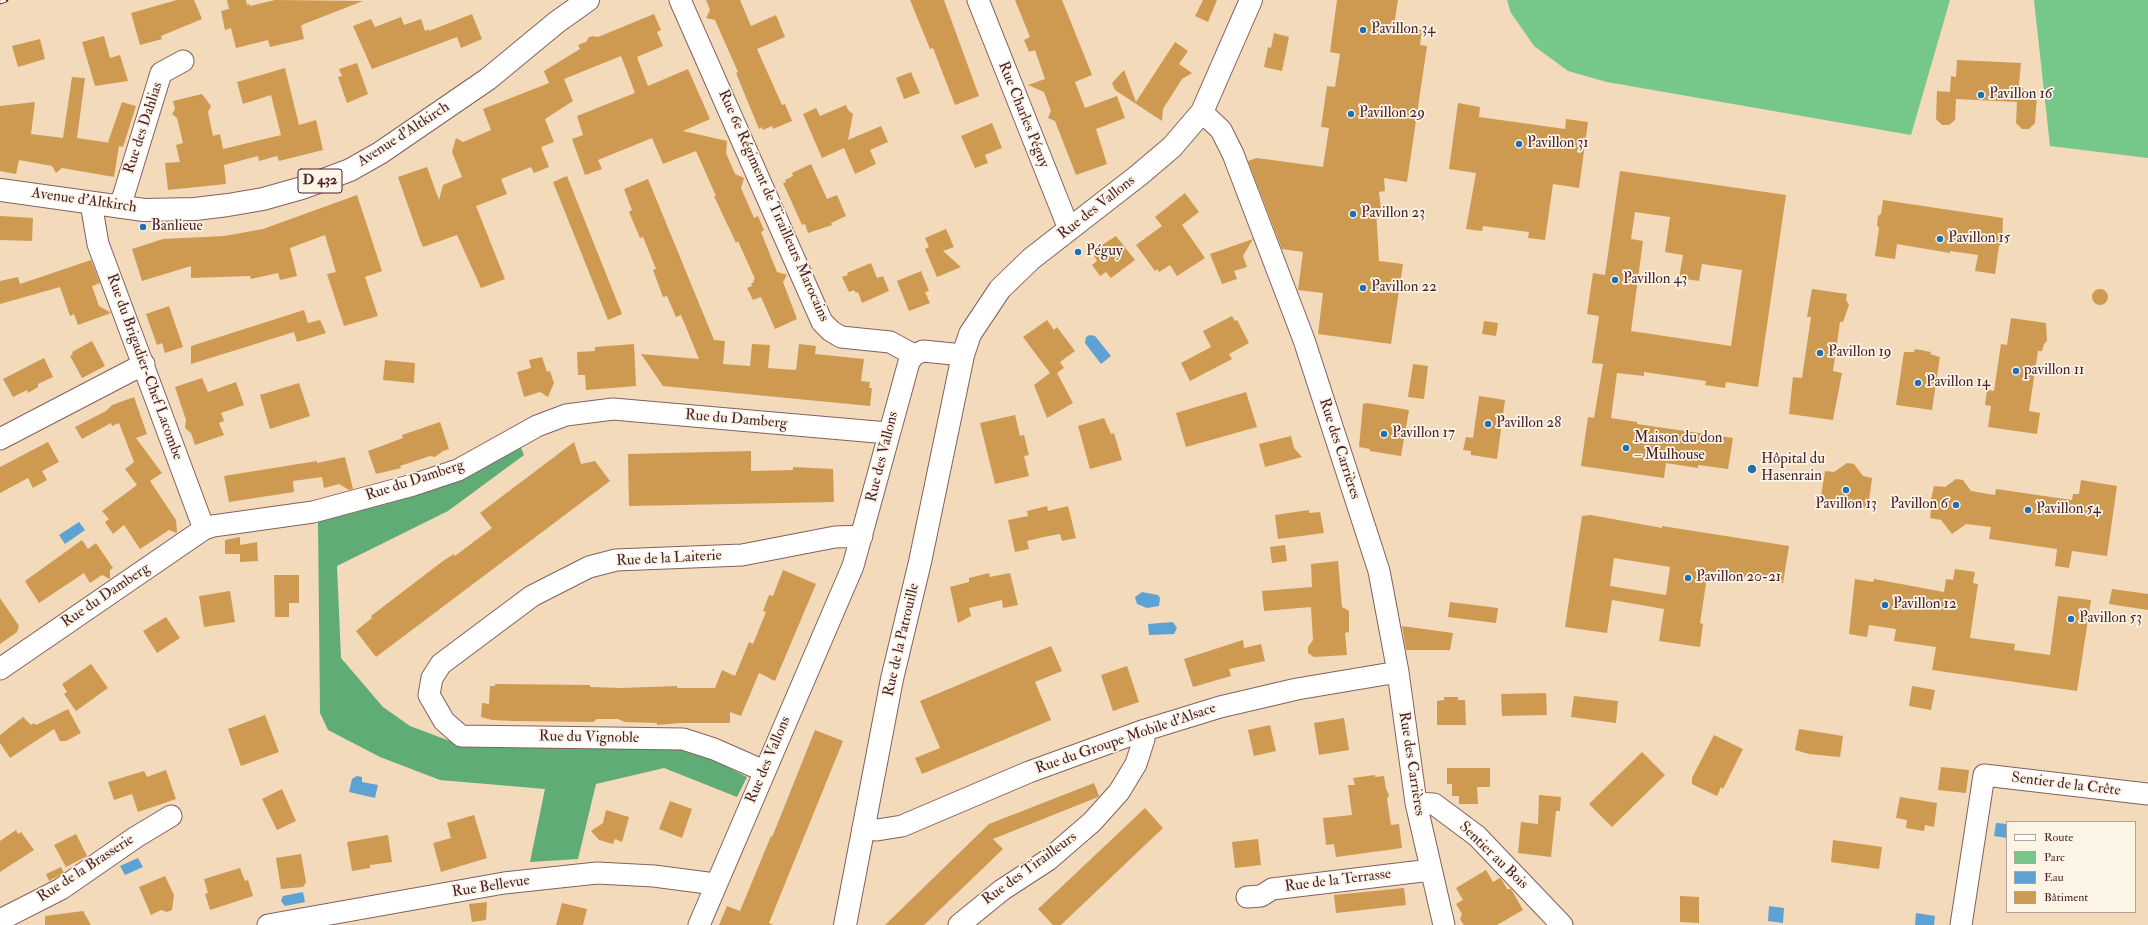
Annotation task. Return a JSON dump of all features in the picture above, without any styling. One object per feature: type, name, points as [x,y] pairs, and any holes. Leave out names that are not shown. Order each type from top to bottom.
[{"type":"street","name":"Avenue d'Altkirch","points":[[0,190],[144,210],[228,206],[263,199],[302,188],[350,170],[380,153],[488,79],[556,22],[588,0]]},
{"type":"street","name":"Rue 6e Régiment de Tirailleurs Marocains","points":[[680,0],[822,322],[831,331],[841,337],[890,342],[914,355]]},
{"type":"street","name":"Rue Charles Péguy","points":[[978,0],[1069,229]]},
{"type":"street","points":[[1202,112],[1252,0]]},
{"type":"street","name":"Rue des Dahlias","points":[[120,207],[161,73],[183,61]]},
{"type":"street","name":"Rue des Vallons","points":[[963,355],[970,334],[1000,289],[1032,259],[1139,176],[1172,147],[1202,112]]},
{"type":"street","name":"Rue des Carrières","points":[[1202,112],[1221,130],[1231,149],[1304,340],[1379,571],[1398,672],[1416,803],[1444,925]]},
{"type":"street","name":"Rue du Brigadier-Chef Lacombe","points":[[91,203],[98,244],[144,364],[204,529]]},
{"type":"street","points":[[914,355],[923,351],[932,350],[963,355]]},
{"type":"street","name":"Rue des Vallons","points":[[699,925],[715,884],[853,566],[888,434],[909,362],[914,355]]},
{"type":"street","name":"Rue de la Patrouille","points":[[845,925],[892,679],[922,555],[963,355]]},
{"type":"street","points":[[0,439],[144,364]]},
{"type":"street","name":"Rue du Damberg","points":[[0,669],[204,529],[213,526],[312,512],[413,485],[458,470],[537,426],[566,415],[613,409],[888,434]]},
{"type":"street","name":"Rue de la Laiterie","points":[[429,695],[432,678],[441,664],[532,596],[589,567],[616,560],[742,555],[835,537],[862,536]]},
{"type":"street","name":"Rue du Groupe Mobile d'Alsace","points":[[863,828],[877,830],[902,826],[1029,772],[1142,731],[1220,707],[1297,689],[1398,672]]},
{"type":"street","name":"Rue du Vignoble","points":[[429,695],[444,721],[461,736],[683,739],[714,749],[764,771]]},
{"type":"street","name":"Rue des Tirailleurs","points":[[959,925],[1002,890],[1048,860],[1092,822],[1119,792],[1136,764],[1144,739],[1142,731]]},
{"type":"street","name":"Sentier de la Crête","points":[[1961,925],[1984,775],[2148,794]]},
{"type":"street","name":"Sentier au Bois","points":[[1416,803],[1434,804],[1477,836],[1562,925]]},
{"type":"street","name":"Rue de la Brasserie","points":[[0,920],[61,889],[136,837],[171,816]]},
{"type":"street","name":"Rue de la Terrasse","points":[[1247,897],[1261,896],[1272,889],[1431,870]]},
{"type":"street","name":"Rue Bellevue","points":[[268,925],[504,883],[597,873],[654,876],[715,884]]},
{"type":"green space","points":[[1507,0],[1950,0],[1911,135],[1607,82],[1568,71],[1534,46],[1511,13]]},
{"type":"green space","points":[[2034,0],[2148,0],[2148,158],[2050,146]]},
{"type":"green space","points":[[519,443],[524,455],[448,511],[337,566],[341,658],[383,707],[410,726],[463,746],[689,748],[747,777],[737,797],[664,768],[596,784],[578,859],[530,862],[545,789],[440,780],[380,757],[328,730],[320,713],[318,519]]},
{"type":"water","points":[[1090,335],[1095,336],[1111,356],[1101,364],[1085,343],[1086,337]]},
{"type":"water","points":[[79,522],[85,530],[65,544],[59,535]]},
{"type":"water","points":[[1142,592],[1158,595],[1160,598],[1159,606],[1147,608],[1137,604],[1135,597]]},
{"type":"water","points":[[1173,622],[1177,628],[1174,634],[1149,635],[1148,624]]},
{"type":"water","points":[[357,776],[362,777],[362,782],[378,785],[375,798],[349,792],[352,779]]},
{"type":"water","points":[[1996,823],[2006,824],[2006,838],[1994,836]]},
{"type":"water","points":[[138,858],[143,867],[125,875],[120,866]]},
{"type":"water","points":[[303,892],[305,902],[285,906],[281,901],[283,896]]},
{"type":"water","points":[[1769,906],[1784,908],[1783,923],[1768,921]]},
{"type":"water","points":[[1916,913],[1935,916],[1934,925],[1915,925]]},
{"type":"building","points":[[177,0],[194,0],[202,19],[161,36],[162,39],[140,45],[131,13]]},
{"type":"building","points":[[227,0],[246,0],[247,5],[250,4],[250,6],[275,0],[363,1],[304,24],[301,26],[304,39],[270,47],[268,40],[236,48],[231,28],[225,30],[221,11],[229,9]]},
{"type":"building","points":[[706,0],[740,0],[751,26],[776,15],[785,37],[757,49],[782,105],[785,104],[792,121],[773,129],[772,126],[763,130],[762,127],[759,129],[736,73],[738,72],[715,20],[706,18],[710,10]]},
{"type":"building","points":[[910,0],[944,0],[979,96],[955,105],[933,48],[930,49]]},
{"type":"building","points":[[1015,0],[1062,0],[1092,75],[1075,82],[1085,108],[1117,96],[1125,118],[1096,129],[1107,164],[1076,175],[1055,121],[1048,118],[1051,111],[1044,92],[1028,85],[1045,79],[1035,50],[1029,52],[1024,40],[1030,37]]},
{"type":"building","points":[[1203,0],[1217,0],[1208,22],[1195,16]]},
{"type":"building","points":[[1337,0],[1398,0],[1394,26],[1422,30],[1420,45],[1427,46],[1407,182],[1384,178],[1385,191],[1379,192],[1381,209],[1376,210],[1379,261],[1403,264],[1391,344],[1318,334],[1323,293],[1298,290],[1303,252],[1282,249],[1248,161],[1257,158],[1323,167],[1329,128],[1321,127],[1327,86],[1335,87],[1340,54],[1330,52]]},
{"type":"building","points":[[472,14],[482,39],[461,48],[457,37],[372,69],[353,26],[371,19],[375,27],[401,17],[404,25],[421,19],[425,31],[429,29],[429,31]]},
{"type":"building","points":[[654,14],[661,30],[657,32],[663,46],[637,57],[648,86],[688,69],[710,119],[683,131],[727,141],[726,153],[735,174],[744,178],[741,188],[754,218],[758,216],[764,230],[761,232],[777,272],[787,275],[783,282],[797,319],[775,329],[761,297],[753,300],[747,288],[752,286],[751,284],[755,279],[738,241],[736,243],[714,196],[716,196],[696,151],[663,164],[652,138],[598,160],[602,169],[585,175],[572,139],[583,135],[577,116],[635,93],[621,56],[564,79],[573,101],[545,119],[554,142],[541,147],[549,167],[534,173],[531,167],[501,179],[507,194],[476,206],[505,279],[481,288],[457,235],[423,247],[420,240],[398,177],[427,167],[439,200],[443,185],[462,177],[452,152],[456,138],[463,142],[491,130],[483,109],[549,83],[544,71],[580,49],[578,45],[586,42],[589,37],[598,37]]},
{"type":"building","points":[[1274,33],[1289,37],[1282,71],[1264,67],[1268,47],[1271,48]]},
{"type":"building","points":[[104,36],[110,58],[120,55],[128,81],[95,86],[82,42]]},
{"type":"building","points":[[40,39],[45,59],[18,67],[12,46]]},
{"type":"building","points":[[1175,42],[1188,51],[1179,64],[1192,73],[1182,79],[1163,109],[1162,121],[1115,90],[1112,83],[1124,70],[1136,102]]},
{"type":"building","name":"Pavillon 16","points":[[1957,60],[2021,63],[2019,84],[2030,96],[2037,96],[2035,123],[2029,129],[2022,129],[2016,123],[2017,102],[1956,99],[1955,120],[1949,125],[1942,125],[1936,119],[1937,91],[1950,92],[1951,76],[1956,77]]},
{"type":"building","points":[[357,63],[368,94],[347,103],[338,77],[342,76],[339,69]]},
{"type":"building","points":[[285,68],[299,125],[316,120],[323,150],[279,161],[277,156],[259,161],[258,156],[224,165],[226,184],[168,190],[165,163],[180,162],[176,145],[183,143],[177,118],[172,114],[175,109],[173,101],[202,94],[211,106],[208,112],[213,136],[220,134],[223,149],[281,135],[271,95],[243,104],[237,82]]},
{"type":"building","points":[[911,72],[920,93],[904,99],[896,78]]},
{"type":"building","points":[[72,77],[85,78],[77,138],[111,143],[108,142],[122,102],[136,106],[123,147],[119,146],[114,177],[62,168],[56,173],[52,166],[19,160],[16,174],[0,171],[0,106],[35,102],[31,134],[63,138]]},
{"type":"building","points":[[1458,103],[1480,107],[1479,117],[1565,129],[1566,119],[1588,122],[1579,188],[1553,184],[1545,240],[1528,238],[1529,232],[1483,226],[1482,231],[1466,229],[1476,173],[1449,169]]},
{"type":"building","points":[[846,105],[848,110],[853,114],[848,140],[881,126],[888,142],[870,150],[876,164],[855,174],[844,148],[822,158],[803,114],[816,108],[820,116]]},
{"type":"building","points":[[992,123],[1002,148],[985,155],[988,163],[975,168],[961,136]]},
{"type":"building","points":[[811,164],[827,199],[837,195],[846,216],[831,223],[832,225],[808,233],[805,224],[802,225],[783,183],[786,182],[785,180],[793,176],[792,173]]},
{"type":"building","name":"Pavillon 43","points":[[1620,171],[1786,195],[1758,387],[1726,382],[1725,388],[1705,385],[1706,381],[1644,372],[1644,376],[1617,373],[1611,418],[1637,422],[1637,424],[1733,438],[1728,469],[1698,465],[1698,468],[1666,463],[1664,478],[1581,466],[1588,417],[1594,418],[1603,364],[1592,363],[1599,316],[1587,314],[1593,273],[1605,275]],"holes":[[[1635,212],[1670,217],[1665,252],[1683,255],[1679,278],[1699,281],[1702,264],[1742,270],[1731,346],[1631,331],[1643,241],[1631,239]]]},
{"type":"building","points":[[567,176],[622,314],[608,320],[553,182]]},
{"type":"building","points":[[648,179],[714,340],[725,341],[723,364],[750,366],[752,344],[770,345],[768,368],[796,370],[799,344],[816,346],[815,354],[864,359],[861,381],[870,382],[869,388],[872,388],[870,406],[663,386],[641,354],[699,359],[681,315],[676,317],[667,296],[663,297],[653,270],[656,269],[643,237],[640,238],[629,212],[632,210],[624,189]]},
{"type":"building","points":[[1185,193],[1199,212],[1182,225],[1205,258],[1177,276],[1170,265],[1159,272],[1157,269],[1155,271],[1136,245],[1162,226],[1155,217]]},
{"type":"building","points":[[357,195],[382,271],[365,277],[378,316],[344,326],[327,274],[336,272],[325,235],[290,248],[297,276],[280,280],[278,273],[251,279],[250,276],[191,278],[191,266],[142,281],[132,249],[163,239],[224,236],[263,229]]},
{"type":"building","name":"Pavillon 15","points":[[1883,200],[2003,218],[2002,243],[1999,246],[1995,274],[1975,271],[1978,255],[1950,251],[1950,253],[1897,244],[1895,259],[1875,256],[1879,228],[1877,225],[1878,216],[1881,214]]},
{"type":"building","points":[[0,216],[33,218],[32,241],[0,240]]},
{"type":"building","points":[[946,229],[954,247],[943,251],[961,267],[937,277],[925,249],[929,247],[925,238]]},
{"type":"building","points":[[1116,236],[1135,260],[1111,278],[1106,272],[1100,276],[1092,265],[1097,261],[1094,256],[1094,250]]},
{"type":"building","points":[[1253,239],[1243,256],[1247,267],[1234,271],[1237,279],[1222,284],[1210,254]]},
{"type":"building","points":[[91,260],[100,283],[92,286],[99,306],[111,313],[78,325],[74,314],[70,316],[60,287],[0,304],[0,281],[18,277],[20,284]]},
{"type":"building","points":[[871,263],[877,278],[883,276],[889,291],[862,303],[858,292],[856,293],[854,290],[849,292],[842,277],[848,275],[847,273]]},
{"type":"building","points":[[921,271],[929,291],[925,292],[930,303],[909,311],[897,281]]},
{"type":"building","name":"Pavillon 19","points":[[1812,289],[1847,294],[1846,300],[1849,305],[1843,322],[1840,322],[1833,371],[1842,373],[1833,420],[1789,414],[1793,377],[1802,378],[1811,317],[1807,317]]},
{"type":"building","points":[[2100,289],[2107,294],[2108,297],[2103,304],[2100,305],[2093,300],[2092,297],[2097,290]]},
{"type":"building","points":[[169,306],[183,347],[165,353],[162,343],[157,345],[146,314]]},
{"type":"building","points":[[304,310],[308,323],[320,320],[326,333],[297,342],[294,332],[191,364],[191,346]]},
{"type":"building","points":[[1232,316],[1235,321],[1237,320],[1249,343],[1229,354],[1232,359],[1190,381],[1181,363],[1211,347],[1203,331]]},
{"type":"building","name":"pavillon 11","points":[[2011,318],[2046,323],[2047,341],[2044,344],[2042,351],[2038,351],[2029,411],[2040,413],[2037,434],[1988,427],[1991,406],[1985,405],[1987,390],[1994,391],[2001,344],[2007,345]]},
{"type":"building","points":[[1047,320],[1054,330],[1057,327],[1075,351],[1060,362],[1064,368],[1057,373],[1073,403],[1047,418],[1034,385],[1050,373],[1023,337]]},
{"type":"building","points":[[1484,321],[1498,323],[1496,336],[1482,334]]},
{"type":"building","points":[[92,341],[105,366],[82,378],[70,356],[73,354],[72,352]]},
{"type":"building","points":[[634,344],[636,386],[586,390],[585,375],[578,375],[577,352],[595,351],[595,347]]},
{"type":"building","name":"Pavillon 14","points":[[1915,349],[1931,352],[1930,354],[1940,357],[1932,410],[1896,405],[1904,352],[1914,352]]},
{"type":"building","points":[[542,357],[547,372],[550,371],[554,383],[548,397],[540,392],[524,397],[517,372],[531,368],[529,360]]},
{"type":"building","points":[[44,358],[53,377],[38,384],[38,387],[28,393],[27,390],[13,397],[3,379]]},
{"type":"building","points":[[385,360],[415,363],[414,383],[383,380]]},
{"type":"building","points":[[1413,364],[1428,366],[1424,399],[1408,397]]},
{"type":"building","points":[[202,378],[208,392],[236,382],[244,405],[221,413],[224,421],[219,423],[224,435],[195,445],[191,433],[185,428],[186,420],[175,387]]},
{"type":"building","points":[[299,383],[310,416],[270,429],[260,395]]},
{"type":"building","points":[[1246,392],[1257,427],[1186,447],[1176,413]]},
{"type":"building","name":"Pavillon 28","points":[[1479,396],[1505,400],[1497,459],[1471,455],[1471,451],[1463,450],[1466,437],[1473,438]]},
{"type":"building","points":[[134,397],[147,434],[136,438],[162,473],[150,481],[176,520],[177,533],[169,530],[140,549],[124,525],[113,534],[105,522],[109,519],[102,511],[137,485],[125,469],[134,462],[119,423],[112,426],[111,423],[82,439],[75,427],[106,411],[112,405]]},
{"type":"building","name":"Pavillon 17","points":[[1367,403],[1409,410],[1401,456],[1370,451],[1370,449],[1359,447],[1363,404]]},
{"type":"building","points":[[1015,415],[1020,436],[1024,435],[1029,455],[1024,456],[1029,476],[995,484],[980,423]]},
{"type":"building","points":[[1104,418],[1111,434],[1114,433],[1122,460],[1090,469],[1078,426]]},
{"type":"building","points":[[440,422],[449,449],[443,451],[435,457],[430,456],[400,466],[401,468],[376,474],[368,451],[403,438],[402,435]]},
{"type":"building","points":[[1291,436],[1294,448],[1302,457],[1265,467],[1259,444]]},
{"type":"building","points":[[48,442],[59,462],[42,471],[47,480],[33,488],[28,478],[0,493],[0,467]]},
{"type":"building","points":[[574,442],[581,464],[595,461],[610,481],[376,657],[356,631],[372,618],[371,616],[443,561],[454,554],[455,556],[492,528],[480,513]]},
{"type":"building","points":[[751,451],[751,471],[793,470],[793,467],[833,469],[834,502],[629,506],[628,454]]},
{"type":"building","points":[[345,457],[353,489],[349,490],[339,484],[324,488],[322,477],[293,481],[294,492],[229,502],[224,476],[317,461],[317,463]]},
{"type":"building","name":"Pavillon 13","points":[[1847,463],[1854,464],[1863,476],[1872,478],[1868,509],[1820,502],[1825,471],[1834,472]]},
{"type":"building","name":"Pavillon 54","points":[[1956,479],[1963,480],[1971,491],[1995,495],[1996,489],[2072,500],[2073,494],[2079,494],[2081,480],[2117,486],[2107,556],[2072,551],[2069,568],[2055,566],[2057,549],[1989,539],[1991,527],[1966,524],[1952,534],[1941,520],[1930,518],[1931,509],[1929,509],[1934,486],[1945,487]]},
{"type":"building","points":[[1047,506],[1048,511],[1068,506],[1076,538],[1062,541],[1060,534],[1044,537],[1027,541],[1029,549],[1015,552],[1008,520],[1028,516],[1027,511]]},
{"type":"building","points":[[1309,510],[1309,513],[1320,512],[1324,533],[1278,539],[1275,515]]},
{"type":"building","name":"Pavillon 20-21","points":[[1591,515],[1662,528],[1662,526],[1789,546],[1783,583],[1708,571],[1700,623],[1703,624],[1700,647],[1659,641],[1664,609],[1612,600],[1607,633],[1565,627],[1582,516]],"holes":[[[1614,558],[1670,567],[1666,595],[1610,586]]]},
{"type":"building","points":[[240,537],[240,545],[257,542],[258,561],[240,562],[240,554],[225,554],[225,540]]},
{"type":"building","points":[[82,540],[88,549],[96,543],[113,568],[110,570],[110,579],[102,575],[90,583],[84,573],[39,603],[25,581]]},
{"type":"building","points":[[1285,545],[1287,561],[1272,563],[1270,547]]},
{"type":"building","points":[[1338,561],[1342,607],[1349,611],[1349,632],[1345,633],[1347,655],[1314,657],[1308,653],[1308,647],[1313,640],[1311,607],[1264,611],[1262,591],[1312,587],[1311,564]]},
{"type":"building","name":"Pavillon 53","points":[[1955,569],[1975,572],[1973,583],[1978,584],[1970,638],[2015,644],[2014,650],[2050,655],[2058,596],[2091,600],[2077,691],[1932,670],[1936,647],[1894,641],[1896,629],[1869,625],[1867,637],[1849,634],[1855,579],[1873,582],[1874,579],[1944,592],[1946,579],[1953,580]]},
{"type":"building","points":[[783,570],[816,584],[775,681],[759,673],[741,716],[730,712],[730,723],[680,723],[657,725],[657,723],[625,722],[618,719],[597,719],[593,722],[513,721],[492,720],[481,717],[482,703],[489,704],[490,686],[495,686],[495,684],[590,685],[590,687],[622,688],[677,686],[677,688],[715,688],[722,670],[735,676],[749,642],[753,644],[766,612],[763,611],[769,595],[773,596]]},
{"type":"building","points":[[989,573],[990,577],[1010,573],[1018,605],[1003,608],[1002,600],[969,608],[971,616],[958,623],[950,587],[969,582],[969,578]]},
{"type":"building","points":[[274,575],[299,575],[299,603],[289,603],[289,617],[275,617]]},
{"type":"building","points":[[2112,589],[2148,594],[2148,610],[2109,604]]},
{"type":"building","points":[[230,591],[235,622],[204,627],[199,596]]},
{"type":"building","points":[[0,598],[19,626],[17,632],[0,644]]},
{"type":"building","points":[[1450,602],[1498,608],[1496,623],[1448,617]]},
{"type":"building","points":[[166,617],[180,638],[157,653],[143,631]]},
{"type":"building","points":[[1402,626],[1453,633],[1450,650],[1406,650]]},
{"type":"building","points":[[1243,640],[1244,648],[1261,644],[1265,661],[1229,669],[1231,676],[1193,687],[1184,659]]},
{"type":"building","points":[[1051,646],[1062,671],[1035,682],[1051,720],[922,774],[915,758],[940,748],[920,701]]},
{"type":"building","points":[[91,664],[108,688],[76,711],[64,694],[67,692],[62,684]]},
{"type":"building","points":[[1127,666],[1139,702],[1113,711],[1101,675]]},
{"type":"building","points":[[1912,686],[1935,690],[1931,710],[1909,706]]},
{"type":"building","points":[[1546,693],[1547,715],[1502,716],[1501,694]]},
{"type":"building","points":[[1574,696],[1618,701],[1616,723],[1571,717]]},
{"type":"building","points":[[1444,697],[1458,697],[1458,700],[1465,700],[1466,725],[1437,725],[1437,701],[1444,700]]},
{"type":"building","points":[[68,709],[81,733],[66,741],[60,741],[54,729],[10,758],[0,743],[0,735],[23,717],[31,725],[34,723],[36,725]]},
{"type":"building","points":[[265,715],[279,752],[241,766],[228,729]]},
{"type":"building","points":[[1344,718],[1349,750],[1319,755],[1314,723]]},
{"type":"building","points":[[1270,725],[1276,751],[1254,756],[1248,730]]},
{"type":"building","points":[[1799,729],[1843,736],[1840,757],[1809,754],[1795,750]]},
{"type":"building","points":[[815,730],[843,741],[769,923],[773,925],[719,925],[727,906],[740,911],[771,836],[772,837]]},
{"type":"building","points":[[1714,735],[1743,749],[1723,789],[1721,787],[1717,796],[1692,784],[1692,778]]},
{"type":"building","points":[[1642,752],[1665,775],[1612,827],[1589,804]]},
{"type":"building","points":[[1941,767],[1969,770],[1966,793],[1938,790]]},
{"type":"building","points":[[1447,768],[1490,768],[1490,787],[1477,787],[1478,804],[1459,804],[1459,796],[1452,796],[1452,784],[1447,784]]},
{"type":"building","points":[[166,770],[176,799],[138,812],[132,794],[114,800],[108,782],[144,771],[147,777]]},
{"type":"building","points":[[1375,775],[1375,777],[1384,776],[1386,789],[1389,795],[1387,799],[1391,825],[1399,824],[1402,848],[1336,857],[1334,844],[1326,845],[1323,818],[1352,815],[1348,785],[1355,785],[1353,778]]},
{"type":"building","points":[[1094,783],[1099,796],[1098,797],[993,839],[1003,849],[924,925],[885,925],[989,824]]},
{"type":"building","points":[[282,789],[296,821],[277,830],[262,799]]},
{"type":"building","points":[[1539,795],[1561,797],[1560,811],[1556,811],[1551,857],[1518,853],[1521,822],[1538,824]]},
{"type":"building","points":[[1900,797],[1937,803],[1934,827],[1925,825],[1924,831],[1906,828],[1907,820],[1896,818]]},
{"type":"building","points":[[670,801],[692,809],[682,838],[659,829]]},
{"type":"building","points":[[1145,808],[1163,828],[1061,925],[1053,925],[1038,909]]},
{"type":"building","points":[[606,810],[629,817],[622,842],[615,839],[613,844],[599,840],[591,831],[603,823]]},
{"type":"building","points":[[474,815],[487,858],[441,872],[433,843],[451,838],[447,823]]},
{"type":"building","points":[[16,830],[18,834],[21,832],[34,850],[0,872],[0,841]]},
{"type":"building","points":[[76,834],[87,856],[66,867],[54,845]]},
{"type":"building","points":[[388,835],[392,862],[370,865],[370,868],[352,871],[347,842]]},
{"type":"building","points":[[1258,839],[1261,865],[1235,868],[1232,842]]},
{"type":"building","points":[[1833,840],[1882,847],[1879,869],[1831,862]]},
{"type":"building","points":[[301,854],[306,882],[303,887],[281,889],[276,858]]},
{"type":"building","points":[[61,867],[64,873],[49,881],[46,874]]},
{"type":"building","points":[[240,868],[245,881],[248,880],[253,896],[210,910],[205,894],[208,893],[204,879]]},
{"type":"building","points":[[1486,870],[1493,882],[1500,878],[1507,889],[1511,889],[1523,910],[1497,925],[1464,925],[1460,919],[1462,914],[1456,904],[1463,900],[1456,888]]},
{"type":"building","points":[[165,876],[174,895],[172,910],[167,912],[161,910],[151,915],[139,887]]},
{"type":"building","points":[[1404,888],[1406,905],[1336,913],[1334,895]]},
{"type":"building","points":[[1680,896],[1699,897],[1699,923],[1680,922]]},
{"type":"building","points":[[487,902],[486,920],[472,922],[469,904]]},
{"type":"building","points":[[562,903],[587,909],[583,925],[556,925]]},
{"type":"building","points":[[83,911],[91,925],[45,925],[45,916]]},
{"type":"railway","points":[[0,2],[6,0]]},
{"type":"place","name":"Pavillon 34","points":[[1363,30]]},
{"type":"place","name":"Pavillon 16","points":[[1981,95]]},
{"type":"place","name":"Pavillon 29","points":[[1351,114]]},
{"type":"place","name":"Pavillon 31","points":[[1519,144]]},
{"type":"place","name":"Pavillon 23","points":[[1353,214]]},
{"type":"place","name":"Banlieue","points":[[143,227]]},
{"type":"place","name":"Pavillon 15","points":[[1940,239]]},
{"type":"place","name":"Péguy","points":[[1078,252]]},
{"type":"place","name":"Pavillon 43","points":[[1615,280]]},
{"type":"place","name":"Pavillon 22","points":[[1363,288]]},
{"type":"place","name":"Pavillon 19","points":[[1820,353]]},
{"type":"place","name":"pavillon 11","points":[[2016,371]]},
{"type":"place","name":"Pavillon 14","points":[[1918,383]]},
{"type":"place","name":"Pavillon 28","points":[[1488,424]]},
{"type":"place","name":"Pavillon 17","points":[[1384,434]]},
{"type":"place","name":"Maison du don – Mulhouse","points":[[1626,448]]},
{"type":"place","name":"Hôpital du Hasenrain","points":[[1752,469]]},
{"type":"place","name":"Pavillon 13","points":[[1846,490]]},
{"type":"place","name":"Pavillon 6","points":[[1956,505]]},
{"type":"place","name":"Pavillon 54","points":[[2028,510]]},
{"type":"place","name":"Pavillon 20-21","points":[[1688,578]]},
{"type":"place","name":"Pavillon 12","points":[[1885,605]]},
{"type":"place","name":"Pavillon 53","points":[[2071,619]]}]
